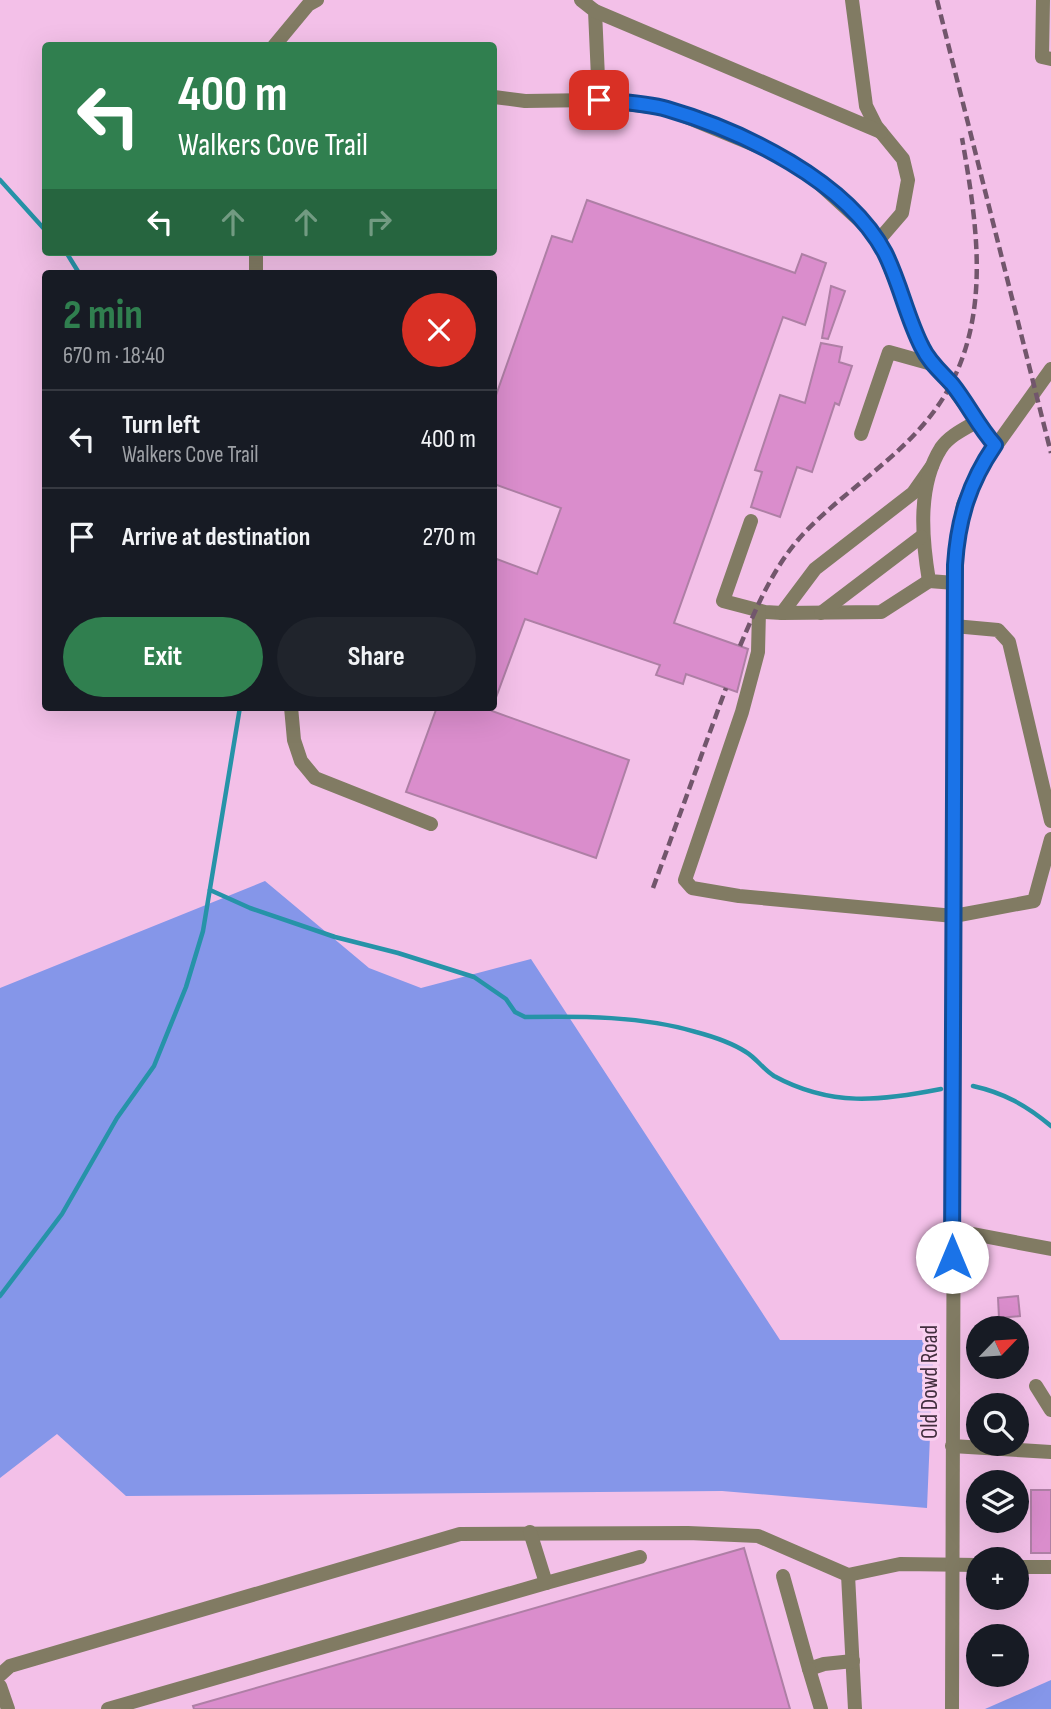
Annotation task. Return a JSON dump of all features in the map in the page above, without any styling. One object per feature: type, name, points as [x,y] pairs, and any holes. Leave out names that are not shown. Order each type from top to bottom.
[{"type":"street","points":[[277,42],[309,5],[317,0]]},
{"type":"street","points":[[581,0],[595,11],[881,132]]},
{"type":"street","points":[[852,0],[866,106],[881,132],[903,159],[908,180],[902,213],[877,242]]},
{"type":"street","points":[[1043,0],[1042,57],[1051,59]]},
{"type":"street","points":[[595,11],[599,100]]},
{"type":"street","points":[[497,97],[525,101],[599,100],[667,109],[776,154],[811,176],[869,229],[921,346],[995,445]]},
{"type":"street","points":[[861,433],[889,352],[932,364]]},
{"type":"street","name":"Old Dowd Road","points":[[952,1709],[956,544],[963,505],[978,471],[1051,369]]},
{"type":"street","points":[[782,613],[815,569],[913,493],[943,446],[976,422]]},
{"type":"street","points":[[929,581],[921,537],[932,467]]},
{"type":"street","points":[[751,521],[723,601],[759,611],[782,613],[881,612],[929,581],[955,583]]},
{"type":"street","points":[[821,613],[921,537]]},
{"type":"street","points":[[759,611],[758,652],[742,712],[685,880],[692,888],[738,896],[954,916],[1034,901],[1051,839]]},
{"type":"street","points":[[954,626],[998,630],[1010,642],[1051,821]]},
{"type":"street","points":[[291,711],[294,740],[301,761],[315,778],[431,824]]},
{"type":"street","points":[[953,1230],[1051,1249]]},
{"type":"street","points":[[1036,1386],[1051,1410]]},
{"type":"street","points":[[952,1446],[1051,1451]]},
{"type":"street","points":[[0,1675],[10,1666],[460,1534],[530,1532],[758,1536],[848,1576],[900,1564],[966,1564]]},
{"type":"street","points":[[530,1532],[546,1583]]},
{"type":"street","points":[[108,1709],[640,1557]]},
{"type":"street","points":[[1029,1567],[1051,1567]]},
{"type":"street","points":[[783,1576],[821,1709]]},
{"type":"street","points":[[848,1576],[855,1709]]},
{"type":"street","points":[[809,1669],[824,1664],[853,1661]]},
{"type":"street","points":[[0,1686],[8,1709]]},
{"type":"shaded area","points":[[265,881],[369,968],[421,988],[531,959],[780,1340],[934,1340],[927,1508],[722,1491],[126,1496],[57,1434],[0,1478],[0,988]]},
{"type":"shaded area","points":[[1051,1680],[1051,1709],[985,1709]]},
{"type":"building","points":[[587,200],[795,273],[802,254],[826,263],[805,325],[783,317],[674,623],[748,649],[737,692],[686,674],[683,684],[656,675],[660,665],[525,619],[497,695],[497,559],[537,574],[561,508],[497,485],[497,392],[552,236],[572,242]]},
{"type":"building","points":[[831,286],[845,291],[828,339],[822,338]]},
{"type":"building","points":[[821,343],[842,347],[839,362],[852,366],[839,405],[835,403],[812,472],[797,467],[780,517],[751,507],[762,472],[755,470],[780,395],[805,403]]},
{"type":"building","points":[[436,711],[492,711],[629,760],[596,858],[406,792]]},
{"type":"building","points":[[1018,1296],[1020,1316],[999,1316],[998,1298]]},
{"type":"building","points":[[1031,1490],[1051,1490],[1051,1553],[1031,1553]]},
{"type":"building","points":[[744,1548],[790,1709],[194,1709],[193,1706]]},
{"type":"waterway","points":[[0,180],[42,227]]},
{"type":"waterway","points":[[68,256],[77,270]]},
{"type":"waterway","points":[[0,1296],[62,1214],[117,1118],[154,1066],[186,987],[203,931],[239,711]]},
{"type":"waterway","points":[[210,890],[250,908],[335,937],[474,977],[506,999],[515,1012],[525,1017],[633,1020],[696,1032],[740,1049],[774,1076],[795,1086],[836,1097],[876,1098],[941,1089]]},
{"type":"waterway","points":[[973,1086],[1014,1101],[1051,1126]]},
{"type":"railway","points":[[937,0],[1051,453]]},
{"type":"railway","points":[[740,646],[768,586],[795,543],[922,427],[951,384],[964,355],[972,324],[977,262],[972,200],[962,138]]},
{"type":"railway","points":[[653,888],[726,688]]},
{"type":"route","points":[[599,100],[667,109],[719,129],[776,154],[811,176],[840,200],[869,229],[884,253],[921,346],[932,364],[962,398],[981,431],[995,445],[978,471],[963,505],[956,544],[952,1257]]}]
